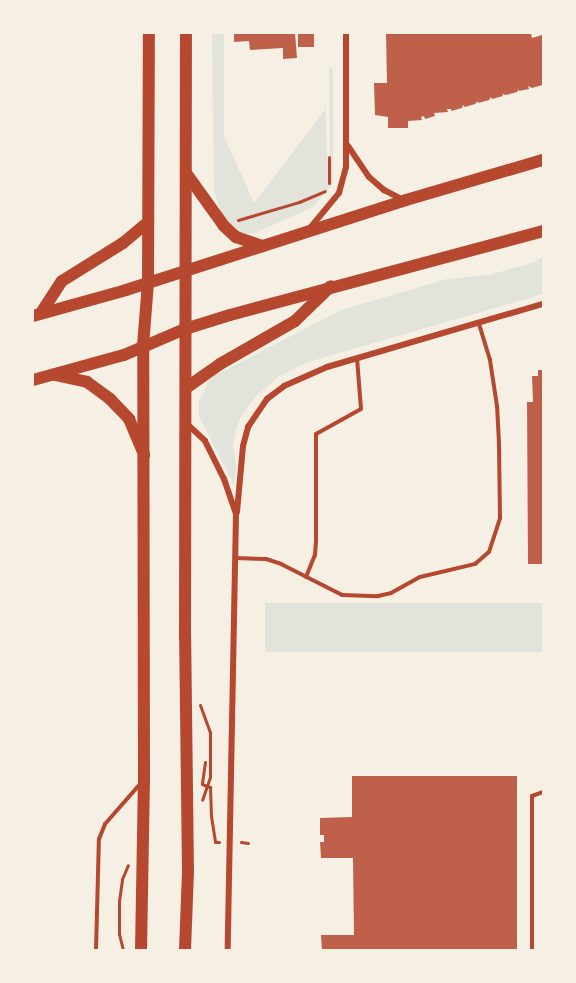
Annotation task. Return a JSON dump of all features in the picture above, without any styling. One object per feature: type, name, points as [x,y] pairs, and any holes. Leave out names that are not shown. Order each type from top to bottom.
[{"type":"main road","points":[[141,950],[144,779],[143,346],[148,283],[149,33]]},
{"type":"main road","points":[[185,950],[188,872],[184,329],[186,33]]},
{"type":"main road","points":[[37,315],[148,283],[406,200],[543,160]]},
{"type":"main road","points":[[186,173],[224,226],[236,237],[262,246]]},
{"type":"main road","points":[[37,315],[62,281],[123,243],[148,222]]},
{"type":"main road","points":[[33,380],[124,355],[184,329],[332,286],[543,231]]},
{"type":"main road","points":[[186,388],[220,364],[295,321],[332,286]]},
{"type":"main road","points":[[52,374],[87,382],[110,399],[129,419],[144,454]]},
{"type":"street","points":[[305,233],[328,209],[339,193],[348,146],[346,33]]},
{"type":"street","points":[[348,146],[369,177],[384,190],[406,200]]},
{"type":"street","points":[[228,950],[236,514],[243,446],[255,413],[267,399],[300,376],[543,304]]},
{"type":"street","points":[[186,422],[205,441],[224,479],[236,514]]},
{"type":"lane","points":[[235,558],[266,559],[342,595],[378,596],[391,593],[420,577],[475,564],[489,552],[500,518],[499,443],[490,360],[479,323]]},
{"type":"lane","points":[[306,577],[315,555],[316,542],[316,434],[361,409],[357,358]]},
{"type":"lane","points":[[96,950],[99,839],[105,824],[144,779]]},
{"type":"lane","points":[[532,950],[532,796],[543,792]]},
{"type":"path","points":[[231,221],[255,217],[319,195],[327,190],[329,158]]},
{"type":"path","points":[[205,762],[201,784],[210,787],[215,842],[248,843]]},
{"type":"path","points":[[119,901],[119,934],[123,950]]},
{"type":"shaded area","points":[[212,33],[224,33],[224,136],[254,203],[325,110],[324,63],[327,158],[330,158],[329,66],[333,70],[333,184],[313,207],[253,234],[236,232],[221,213],[214,191]]},
{"type":"shaded area","points":[[543,257],[543,294],[305,363],[278,377],[254,398],[239,420],[233,443],[236,466],[234,485],[199,416],[199,401],[208,382],[214,376],[341,310],[447,279],[489,275],[532,263]]},
{"type":"shaded area","points":[[265,603],[543,603],[543,652],[265,652]]},
{"type":"building","points":[[234,33],[295,33],[297,58],[283,59],[283,48],[250,50],[249,41],[234,42]]},
{"type":"building","points":[[298,33],[314,33],[314,47],[298,47]]},
{"type":"building","points":[[386,33],[531,33],[532,38],[542,35],[543,82],[542,85],[532,88],[528,86],[529,89],[519,91],[519,89],[517,92],[502,94],[503,96],[492,99],[491,97],[489,100],[478,103],[478,101],[465,107],[463,105],[462,108],[451,111],[447,109],[448,112],[434,113],[435,116],[425,119],[424,116],[421,117],[422,120],[408,121],[408,128],[388,128],[388,117],[375,115],[374,83],[387,83]]},
{"type":"building","points":[[538,370],[543,370],[543,564],[528,564],[527,402],[533,402],[532,376],[538,376]]},
{"type":"building","points":[[352,776],[517,776],[517,950],[322,950],[321,935],[354,935],[353,858],[321,858],[320,842],[324,842],[324,835],[320,835],[320,818],[352,817]]}]
